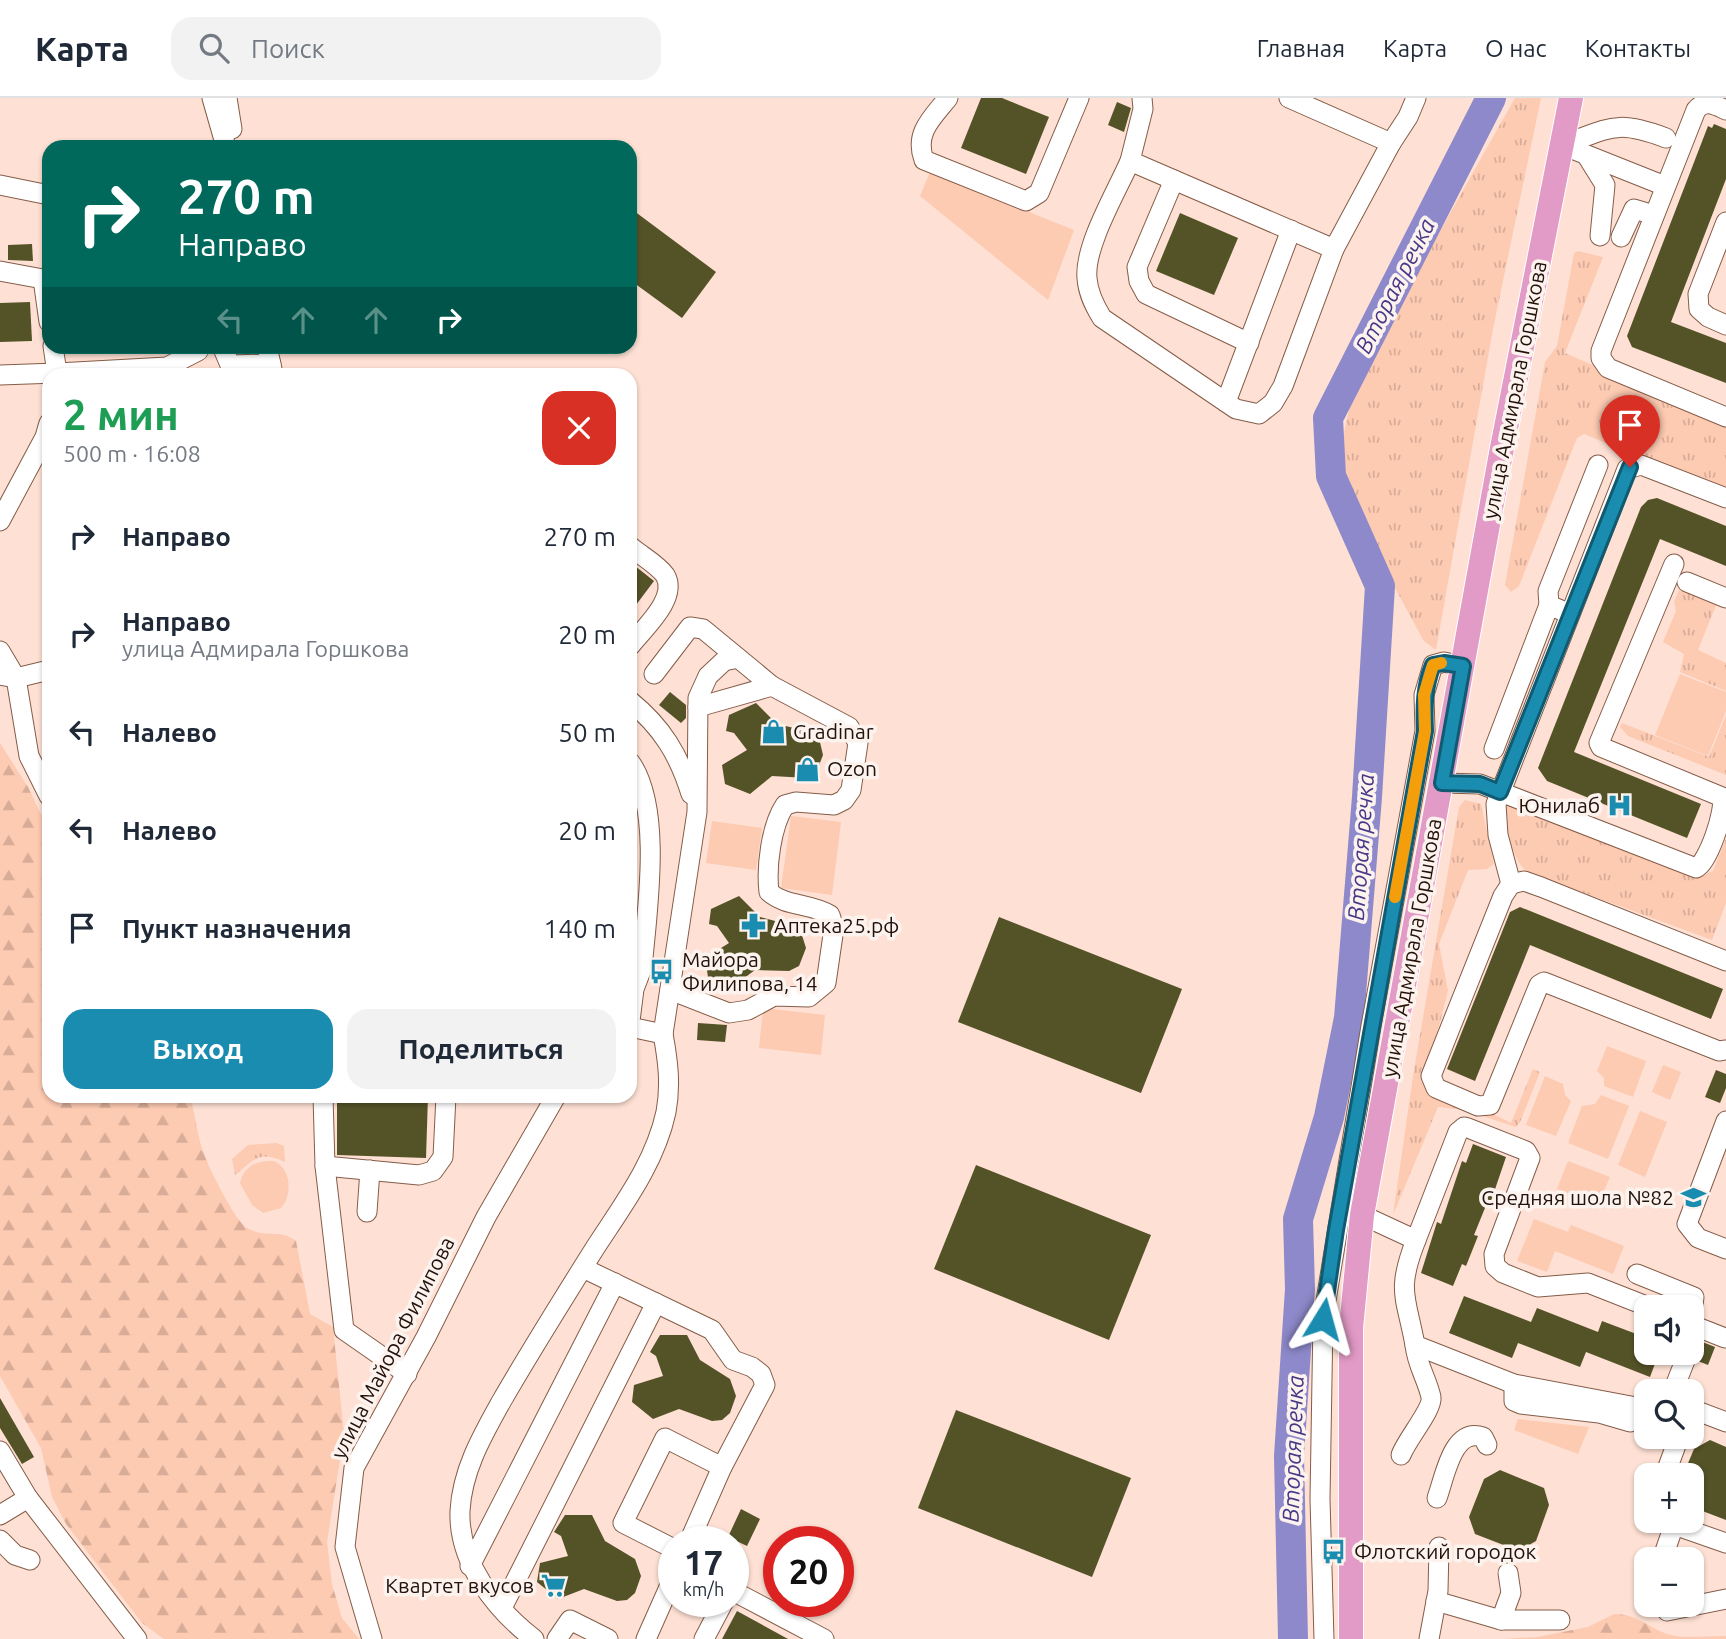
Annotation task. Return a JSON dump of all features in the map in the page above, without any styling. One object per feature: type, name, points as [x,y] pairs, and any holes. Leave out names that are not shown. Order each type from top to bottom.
[{"type":"main road","name":"улица Адмирала Горшкова","points":[[1351,1639],[1350,1377],[1362,1215],[1502,448],[1571,98]]},
{"type":"street","points":[[212,98],[224,140]]},
{"type":"street","points":[[227,98],[235,140]]},
{"type":"street","points":[[948,98],[924,127],[919,145],[924,160],[1026,201],[1039,193],[1079,98]]},
{"type":"street","points":[[1142,98],[1143,109],[1130,161],[1093,247],[1086,275],[1090,299],[1102,318],[1236,409],[1259,414],[1273,403],[1283,386],[1334,249],[1416,98]]},
{"type":"street","points":[[1289,98],[1391,144]]},
{"type":"street","points":[[1726,110],[1705,103],[1696,110],[1601,351],[1601,358],[1608,368],[1726,417]]},
{"type":"street","points":[[1562,145],[1621,125],[1666,138]]},
{"type":"street","points":[[1562,145],[1665,186]]},
{"type":"street","points":[[1587,156],[1605,185],[1600,236]]},
{"type":"street","points":[[1130,161],[1334,249]]},
{"type":"street","points":[[1174,180],[1137,267],[1139,281],[1146,294],[1249,343]]},
{"type":"street","points":[[0,185],[42,194]]},
{"type":"street","points":[[1621,237],[1634,209],[1654,215]]},
{"type":"street","points":[[1726,222],[1698,294],[1698,302],[1699,309],[1708,317],[1726,325]]},
{"type":"street","points":[[1226,402],[1291,230]]},
{"type":"street","points":[[0,271],[42,277]]},
{"type":"street","points":[[167,368],[193,354]]},
{"type":"street","points":[[225,354],[230,365],[270,362]]},
{"type":"street","points":[[0,375],[42,374]]},
{"type":"street","points":[[0,522],[42,444]]},
{"type":"street","points":[[1494,749],[1549,606],[1550,583],[1598,465]]},
{"type":"street","points":[[1511,884],[1498,835],[1496,804],[1627,469],[1641,465],[1726,498]]},
{"type":"street","points":[[637,552],[664,574],[668,585],[668,596],[637,637]]},
{"type":"street","points":[[1442,783],[1480,784],[1696,868],[1705,863],[1725,809],[1722,797],[1599,743],[1674,564]]},
{"type":"street","points":[[1687,582],[1726,598]]},
{"type":"street","points":[[1549,606],[1570,614]]},
{"type":"street","points":[[654,674],[690,627],[703,629],[772,686],[849,727],[858,743],[851,790],[844,800],[834,805],[796,802],[785,805],[778,816],[768,880],[769,892],[778,900],[819,909],[830,915],[834,928],[826,983],[809,997],[774,996],[738,1013],[729,1013],[670,990]]},
{"type":"street","points":[[0,651],[29,756],[42,782]]},
{"type":"street","points":[[534,1639],[502,1608],[470,1566],[460,1513],[469,1465],[530,1351],[646,1170],[666,1114],[670,1075],[663,1034],[697,812],[698,698],[708,676],[724,661],[738,658]]},
{"type":"street","points":[[1324,1639],[1320,1499],[1323,1319],[1336,1230],[1425,731],[1424,695],[1433,665],[1444,663],[1463,666]]},
{"type":"street","points":[[8,676],[42,671]]},
{"type":"street","points":[[698,707],[772,686]]},
{"type":"street","points":[[637,707],[649,716],[670,741],[684,771],[697,812]]},
{"type":"street","points":[[637,776],[645,791],[650,818],[642,968],[637,981]]},
{"type":"street","points":[[1726,961],[1541,887],[1524,881],[1511,884],[1503,896],[1432,1076],[1436,1088],[1478,1106],[1490,1105],[1539,985],[1544,982],[1719,1051],[1726,1050]]},
{"type":"street","points":[[637,1026],[663,1034]]},
{"type":"street","points":[[323,1103],[325,1166],[344,1330],[407,1374]]},
{"type":"street","points":[[325,1166],[419,1175],[433,1171],[443,1157],[446,1103]]},
{"type":"street","name":"улица Майора Филипова","points":[[372,1639],[345,1547],[354,1468],[407,1374],[486,1217],[552,1103]]},
{"type":"street","points":[[1726,1121],[1687,1219],[1689,1231],[1698,1238],[1726,1249]]},
{"type":"street","points":[[1401,1455],[1413,1429],[1430,1406],[1431,1398],[1417,1362],[1402,1291],[1406,1266],[1458,1132],[1468,1128],[1526,1151],[1530,1158],[1494,1254],[1495,1266],[1503,1273],[1538,1287],[1588,1283],[1634,1301]]},
{"type":"street","points":[[367,1212],[370,1170]]},
{"type":"street","points":[[1362,1215],[1416,1240]]},
{"type":"street","points":[[583,1268],[712,1329],[733,1360],[761,1374],[765,1385],[722,1467],[696,1526]]},
{"type":"street","points":[[1637,1274],[1689,1295]]},
{"type":"street","points":[[470,1566],[615,1283]]},
{"type":"street","points":[[502,1608],[656,1303]]},
{"type":"street","points":[[1704,1331],[1725,1338]]},
{"type":"street","points":[[1415,1345],[1514,1384],[1634,1407]]},
{"type":"street","points":[[1514,1384],[1514,1401],[1523,1405],[1599,1413],[1630,1422]]},
{"type":"street","points":[[1704,1414],[1726,1422]]},
{"type":"street","points":[[1437,1498],[1457,1444],[1474,1434],[1483,1437],[1487,1444]]},
{"type":"street","points":[[658,1541],[622,1523],[665,1438],[722,1467]]},
{"type":"street","points":[[0,1451],[28,1499],[135,1639]]},
{"type":"street","points":[[0,1515],[28,1499]]},
{"type":"street","points":[[1698,1533],[1726,1543]]},
{"type":"street","points":[[0,1540],[15,1555],[30,1560]]},
{"type":"street","points":[[1429,1639],[1436,1601],[1439,1547]]},
{"type":"street","points":[[1501,1620],[1511,1593],[1508,1573]]},
{"type":"street","points":[[749,1599],[824,1639]]},
{"type":"street","points":[[1704,1603],[1726,1599]]},
{"type":"street","points":[[1436,1601],[1501,1620],[1560,1620]]},
{"type":"street","points":[[646,1639],[658,1612]]},
{"type":"street","points":[[704,1639],[716,1617]]},
{"type":"street","points":[[558,1639],[570,1620],[608,1639]]},
{"type":"green space","points":[[1515,98],[1541,98],[1493,329],[1436,650],[1424,641],[1362,520],[1344,470],[1343,441],[1349,410],[1363,368]]},
{"type":"green space","points":[[930,172],[1074,230],[1048,300],[920,196]]},
{"type":"green space","points":[[1578,251],[1603,257],[1565,353],[1726,423],[1726,493],[1584,434],[1577,438],[1519,586],[1511,592],[1505,585],[1545,362],[1557,346],[1574,253]]},
{"type":"green space","points":[[1682,583],[1719,598],[1698,650],[1726,663],[1726,691],[1680,672],[1684,654],[1663,642],[1676,611],[1674,602]]},
{"type":"green space","points":[[1680,674],[1726,692],[1726,711],[1708,756],[1655,735]]},
{"type":"green space","points":[[1726,715],[1726,775],[1628,736],[1620,727],[1622,723],[1709,757]]},
{"type":"green space","points":[[0,743],[28,787],[42,816],[42,1103],[192,1103],[203,1151],[242,1224],[260,1233],[284,1235],[296,1241],[310,1314],[333,1327],[344,1434],[327,1542],[332,1584],[342,1618],[359,1639],[164,1639],[142,1623],[66,1524],[52,1497],[41,1448],[0,1376]]},
{"type":"green space","points":[[1465,800],[1481,804],[1494,864],[1487,869],[1468,870],[1439,944],[1448,991],[1425,1080],[1511,1123],[1533,1069],[1540,1072],[1516,1127],[1464,1110],[1438,1107],[1393,1215],[1413,1076],[1459,807]]},
{"type":"green space","points":[[1509,801],[1699,877],[1713,871],[1726,838],[1726,903],[1712,940],[1527,872],[1521,866],[1510,841],[1505,805]]},
{"type":"green space","points":[[791,816],[841,822],[832,895],[781,888]]},
{"type":"green space","points":[[712,821],[762,828],[756,870],[706,863]]},
{"type":"green space","points":[[763,1008],[825,1015],[821,1055],[759,1048]]},
{"type":"green space","points":[[1607,1046],[1646,1061],[1633,1097],[1604,1086],[1604,1078],[1597,1071]]},
{"type":"green space","points":[[1663,1065],[1681,1072],[1670,1100],[1652,1092]]},
{"type":"green space","points":[[1545,1076],[1563,1084],[1565,1095],[1571,1101],[1556,1136],[1526,1125]]},
{"type":"green space","points":[[1601,1095],[1629,1106],[1608,1159],[1568,1143],[1582,1106],[1595,1104]]},
{"type":"green space","points":[[1640,1111],[1667,1122],[1645,1177],[1618,1165]]},
{"type":"green space","points":[[277,1143],[284,1146],[285,1162],[276,1158],[257,1158],[235,1175],[232,1159],[248,1145]]},
{"type":"green space","points":[[274,1161],[284,1170],[289,1189],[281,1208],[263,1213],[252,1205],[240,1183],[252,1165]]},
{"type":"green space","points":[[1568,1161],[1610,1177],[1598,1205],[1557,1189]]},
{"type":"green space","points":[[1534,1219],[1568,1232],[1571,1225],[1624,1246],[1613,1274],[1555,1251],[1547,1272],[1517,1261]]},
{"type":"green space","points":[[1518,1419],[1589,1427],[1578,1454],[1514,1430]]},
{"type":"green space","points":[[1614,1614],[1632,1617],[1667,1634],[1693,1637],[1726,1636],[1726,1639],[1501,1639],[1537,1637],[1588,1627]]},
{"type":"building","points":[[981,98],[1002,98],[1049,117],[1026,174],[961,148]]},
{"type":"building","points":[[1117,102],[1131,108],[1124,132],[1108,125]]},
{"type":"building","points":[[1714,124],[1726,129],[1726,179],[1671,322],[1726,343],[1726,383],[1632,347],[1627,336],[1708,126],[1712,128]]},
{"type":"building","points":[[637,213],[716,272],[682,318],[637,285]]},
{"type":"building","points":[[1180,213],[1238,238],[1214,295],[1156,271]]},
{"type":"building","points":[[32,244],[33,261],[8,260],[8,245]]},
{"type":"building","points":[[30,302],[32,341],[0,342],[0,303]]},
{"type":"building","points":[[1657,498],[1726,526],[1726,566],[1660,539],[1574,752],[1701,804],[1687,838],[1547,781],[1538,768],[1641,507],[1648,500]]},
{"type":"building","points":[[637,568],[654,581],[637,604]]},
{"type":"building","points":[[670,692],[686,705],[686,718],[681,723],[659,705]]},
{"type":"building","points":[[756,703],[777,724],[811,732],[819,738],[823,755],[816,773],[807,778],[772,776],[750,794],[725,784],[722,765],[747,750],[734,733],[726,731],[729,715]]},
{"type":"building","points":[[739,896],[760,917],[794,926],[801,932],[806,948],[799,966],[789,971],[755,970],[732,987],[708,977],[705,958],[729,943],[717,926],[709,924],[711,909]]},
{"type":"building","points":[[1520,907],[1723,989],[1711,1019],[1530,945],[1475,1081],[1447,1069],[1510,912]]},
{"type":"building","points":[[999,917],[1182,989],[1141,1093],[958,1022]]},
{"type":"building","points":[[698,1023],[727,1025],[725,1042],[697,1040]]},
{"type":"building","points":[[1716,1070],[1726,1074],[1726,1088],[1720,1103],[1705,1097]]},
{"type":"building","points":[[337,1103],[428,1103],[426,1158],[337,1155]]},
{"type":"building","points":[[1473,1144],[1506,1157],[1490,1204],[1487,1203],[1474,1235],[1478,1236],[1466,1266],[1462,1264],[1453,1286],[1421,1273],[1437,1222],[1441,1224],[1462,1161],[1466,1163]]},
{"type":"building","points":[[976,1165],[1151,1235],[1109,1340],[934,1269]]},
{"type":"building","points":[[1464,1296],[1531,1322],[1537,1308],[1598,1332],[1602,1321],[1634,1333],[1634,1365],[1654,1365],[1650,1377],[1586,1352],[1580,1367],[1518,1343],[1512,1358],[1449,1333]]},
{"type":"building","points":[[660,1335],[687,1335],[700,1360],[730,1379],[736,1396],[730,1413],[722,1420],[712,1421],[679,1409],[653,1419],[632,1402],[634,1385],[663,1376],[656,1356],[650,1352]]},
{"type":"building","points":[[1704,1343],[1715,1347],[1708,1365],[1704,1363]]},
{"type":"building","points":[[0,1398],[34,1457],[22,1464],[0,1428]]},
{"type":"building","points":[[956,1410],[1131,1478],[1092,1577],[918,1508]]},
{"type":"building","points":[[1710,1440],[1726,1447],[1726,1520],[1704,1512],[1704,1463],[1688,1463],[1694,1449],[1704,1449],[1704,1443]]},
{"type":"building","points":[[1500,1470],[1544,1488],[1549,1505],[1536,1541],[1519,1551],[1475,1534],[1469,1517],[1484,1479]]},
{"type":"building","points":[[741,1509],[760,1519],[749,1542],[749,1526],[733,1526]]},
{"type":"building","points":[[565,1515],[592,1515],[605,1541],[635,1559],[641,1576],[635,1593],[627,1600],[617,1601],[584,1589],[558,1599],[537,1582],[540,1563],[568,1556],[561,1536],[554,1532]]},
{"type":"building","points":[[734,1617],[748,1617],[788,1639],[722,1639]]},
{"type":"waterway","name":"Вторая речка","points":[[1293,1639],[1289,1456],[1300,1289],[1298,1219],[1329,1117],[1349,1018],[1367,797],[1380,586],[1331,476],[1328,418],[1491,98]]},
{"type":"slow traffic","points":[[1395,897],[1425,731],[1424,695],[1433,665],[1441,663]]},
{"type":"place","name":"Gradinar","points":[[773,732]]},
{"type":"place","name":"Ozon","points":[[807,769]]},
{"type":"place","name":"Юнилаб","points":[[1620,806]]},
{"type":"place","name":"Аптека25.рф","points":[[754,926]]},
{"type":"place","name":"Майора Филипова, 14","points":[[662,972]]},
{"type":"place","name":"Средняя шола №82","points":[[1694,1198]]},
{"type":"place","name":"Флотский городок","points":[[1334,1552]]},
{"type":"place","name":"Квартет вкусов","points":[[554,1586]]},
{"type":"route","points":[[1323,1319],[1371,1026],[1425,731],[1424,695],[1428,676],[1433,665],[1444,663],[1463,666],[1442,783],[1480,784],[1500,792],[1630,467]]}]
